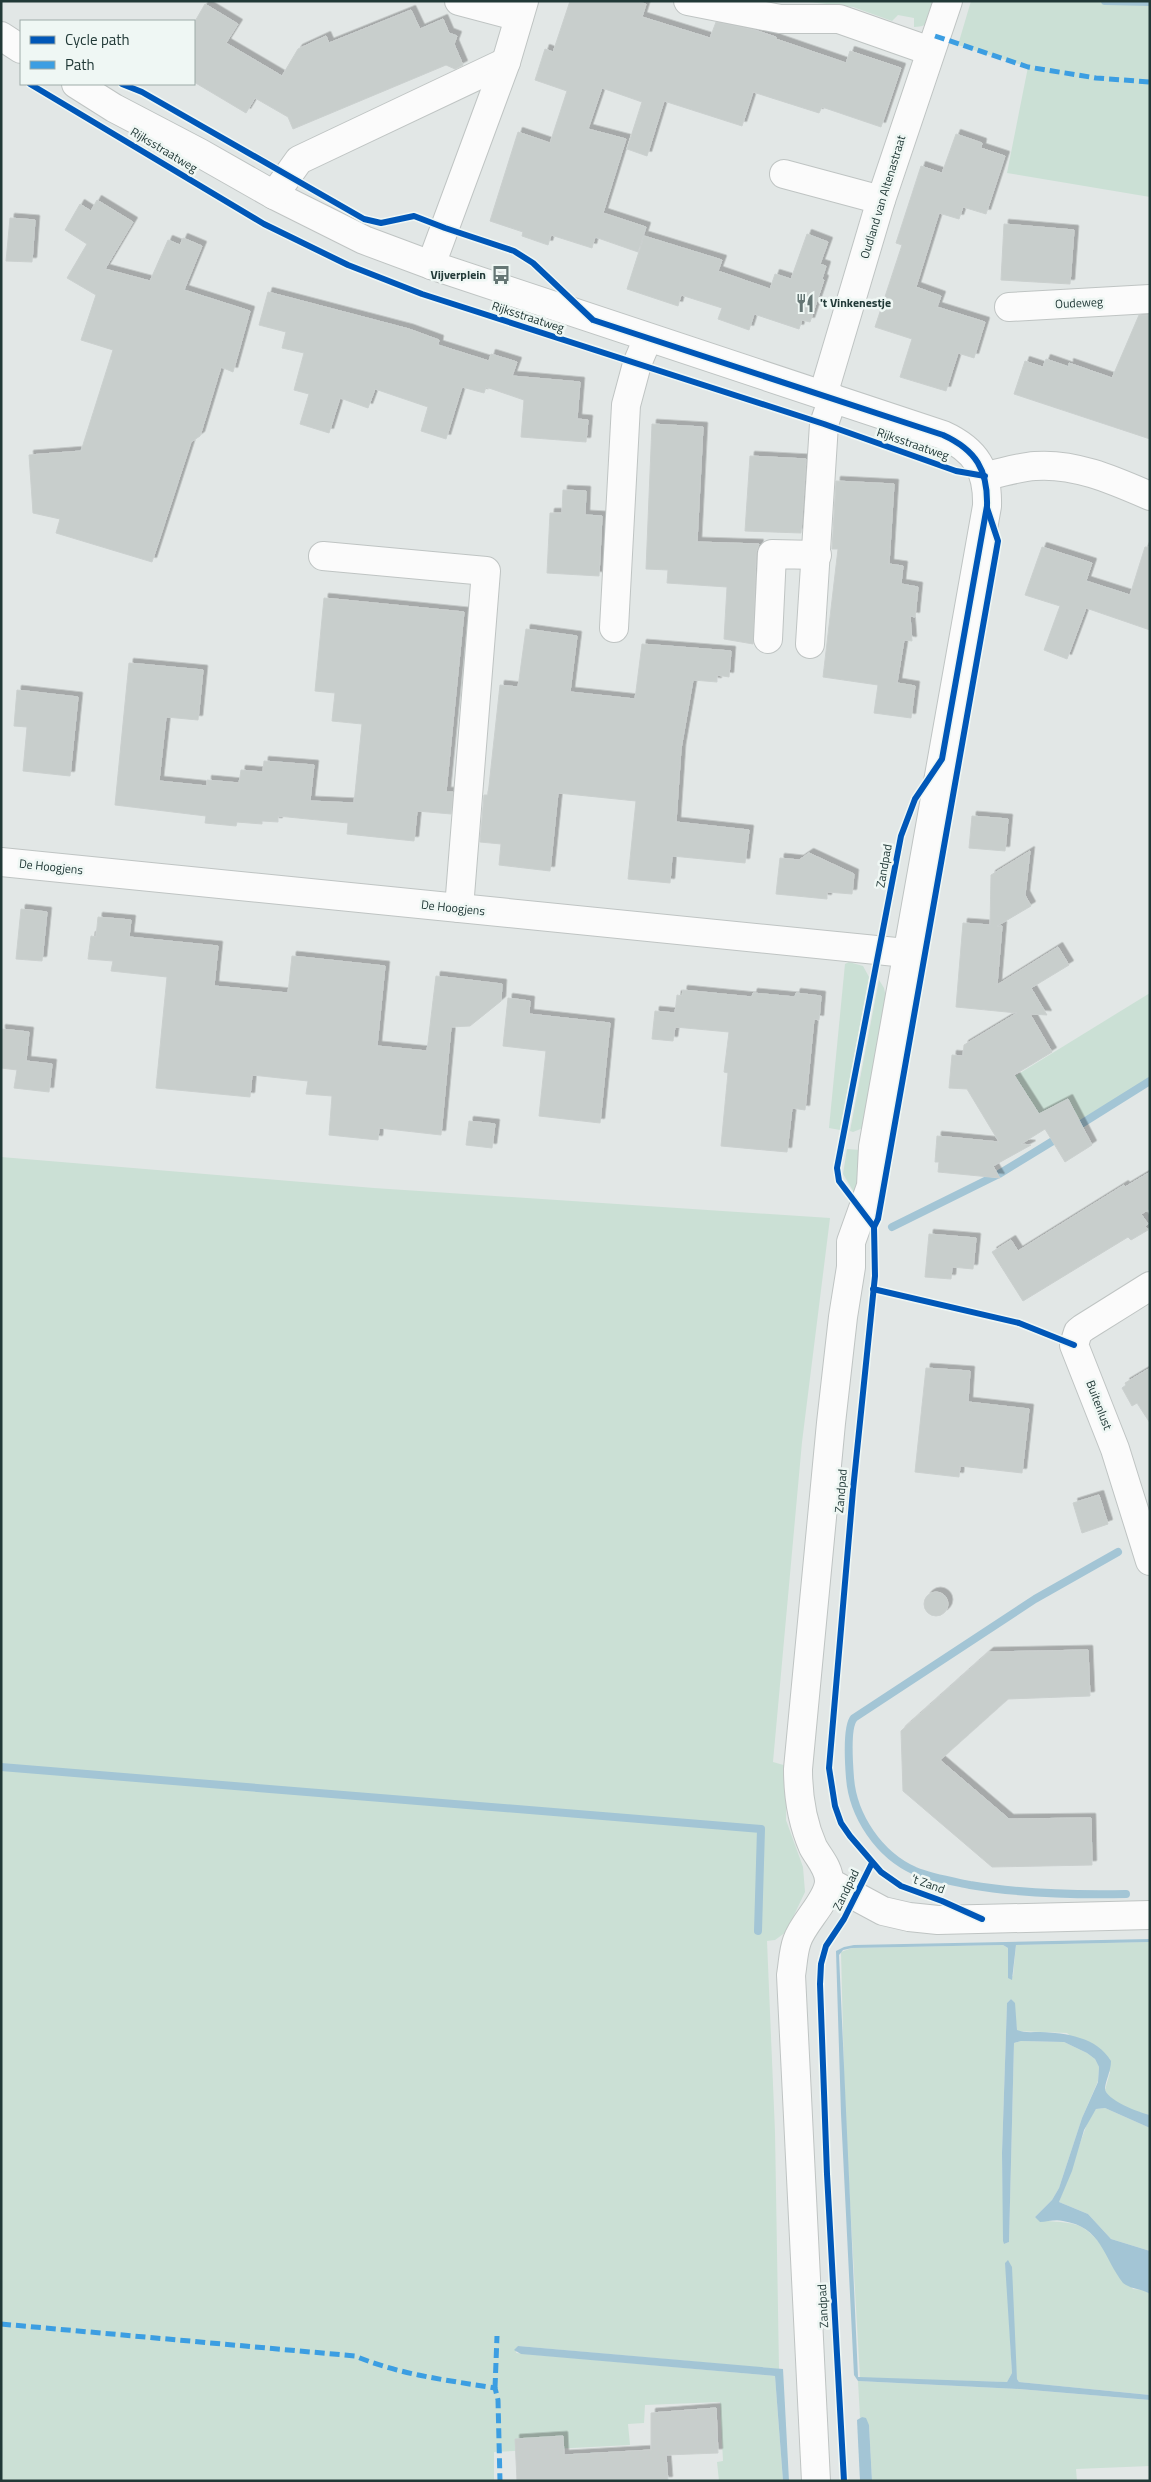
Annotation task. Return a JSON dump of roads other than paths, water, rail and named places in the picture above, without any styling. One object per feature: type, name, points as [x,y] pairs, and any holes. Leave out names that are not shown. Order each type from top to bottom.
[{"type":"street","points":[[431,265],[506,62],[521,9],[459,1]]},
{"type":"street","points":[[688,1],[780,19],[839,19],[930,51]]},
{"type":"street","name":"Oudland van Altenastraat","points":[[810,644],[824,424],[828,396],[881,200],[948,1]]},
{"type":"street","points":[[1,36],[20,48]]},
{"type":"street","points":[[274,195],[299,160],[506,62]]},
{"type":"street","name":"Rijksstraatweg","points":[[78,85],[114,108],[200,153],[274,195],[364,240],[431,265],[943,435],[958,442],[979,462],[985,476]]},
{"type":"street","points":[[784,174],[881,200]]},
{"type":"street","name":"Oudeweg","points":[[1009,307],[1150,298]]},
{"type":"street","points":[[614,628],[626,405],[637,364],[648,338]]},
{"type":"street","points":[[985,476],[1034,466],[1068,467],[1118,482],[1150,496]]},
{"type":"street","name":"Zandpad","points":[[816,2481],[791,1975],[796,1942],[805,1924],[825,1896],[829,1882],[826,1868],[814,1848],[803,1821],[798,1792],[798,1769],[831,1423],[843,1317],[851,1267],[851,1242],[871,1186],[872,1147],[987,506],[985,476]]},
{"type":"street","points":[[768,639],[772,554],[817,555]]},
{"type":"street","points":[[323,556],[486,571],[459,908]]},
{"type":"street","name":"De Hoogjens","points":[[1,862],[906,953]]},
{"type":"street","name":"Buitenlust","points":[[1150,1286],[1083,1328],[1078,1332],[1074,1345],[1115,1449],[1150,1561]]},
{"type":"street","points":[[829,1882],[883,1911],[909,1917],[938,1920],[1150,1915]]},
{"type":"water","points":[[1150,1939],[1150,1942],[1016,1945],[1012,1980],[1008,1978],[1008,1948],[1003,1945],[852,1948],[843,1950],[839,1955],[858,2377],[1007,2382],[1012,2373],[1005,2263],[1008,2260],[1012,2267],[1017,2379],[1019,2382],[1150,2395],[1150,2400],[1019,2389],[858,2381],[854,2375],[841,2114],[836,1951],[854,1945]]},
{"type":"water","points":[[1011,1999],[1015,2003],[1017,2030],[1070,2035],[1098,2046],[1111,2061],[1105,2088],[1106,2092],[1110,2097],[1123,2105],[1150,2115],[1150,2128],[1105,2108],[1096,2109],[1084,2130],[1072,2171],[1059,2202],[1088,2214],[1111,2239],[1150,2251],[1150,2294],[1123,2283],[1100,2244],[1086,2230],[1076,2224],[1060,2220],[1040,2222],[1035,2217],[1052,2200],[1059,2188],[1082,2118],[1098,2082],[1099,2067],[1095,2059],[1064,2042],[1021,2041],[1014,2043],[1009,2242],[1004,2244],[1002,2153],[1007,2003]]},
{"type":"water","points":[[518,2346],[783,2369],[789,2481],[783,2481],[775,2376],[521,2354],[514,2350]]},
{"type":"water","points":[[862,2417],[866,2418],[869,2425],[872,2481],[860,2481],[857,2420]]},
{"type":"waterway","points":[[1105,1],[1150,2]]},
{"type":"waterway","points":[[1073,1129],[1150,1081]]},
{"type":"waterway","points":[[892,1227],[999,1174],[1061,1136]]},
{"type":"waterway","points":[[1118,1552],[1035,1599],[854,1718],[850,1729],[849,1756],[852,1792],[862,1820],[879,1845],[902,1864],[915,1871],[949,1881],[1009,1890],[1067,1894],[1126,1894]]},
{"type":"waterway","points":[[1,1767],[761,1829],[758,1931]]},
{"type":"place","name":"Vijverplein","points":[[501,275]]},
{"type":"place","name":"'t Vinkenestje","points":[[805,303]]}]
